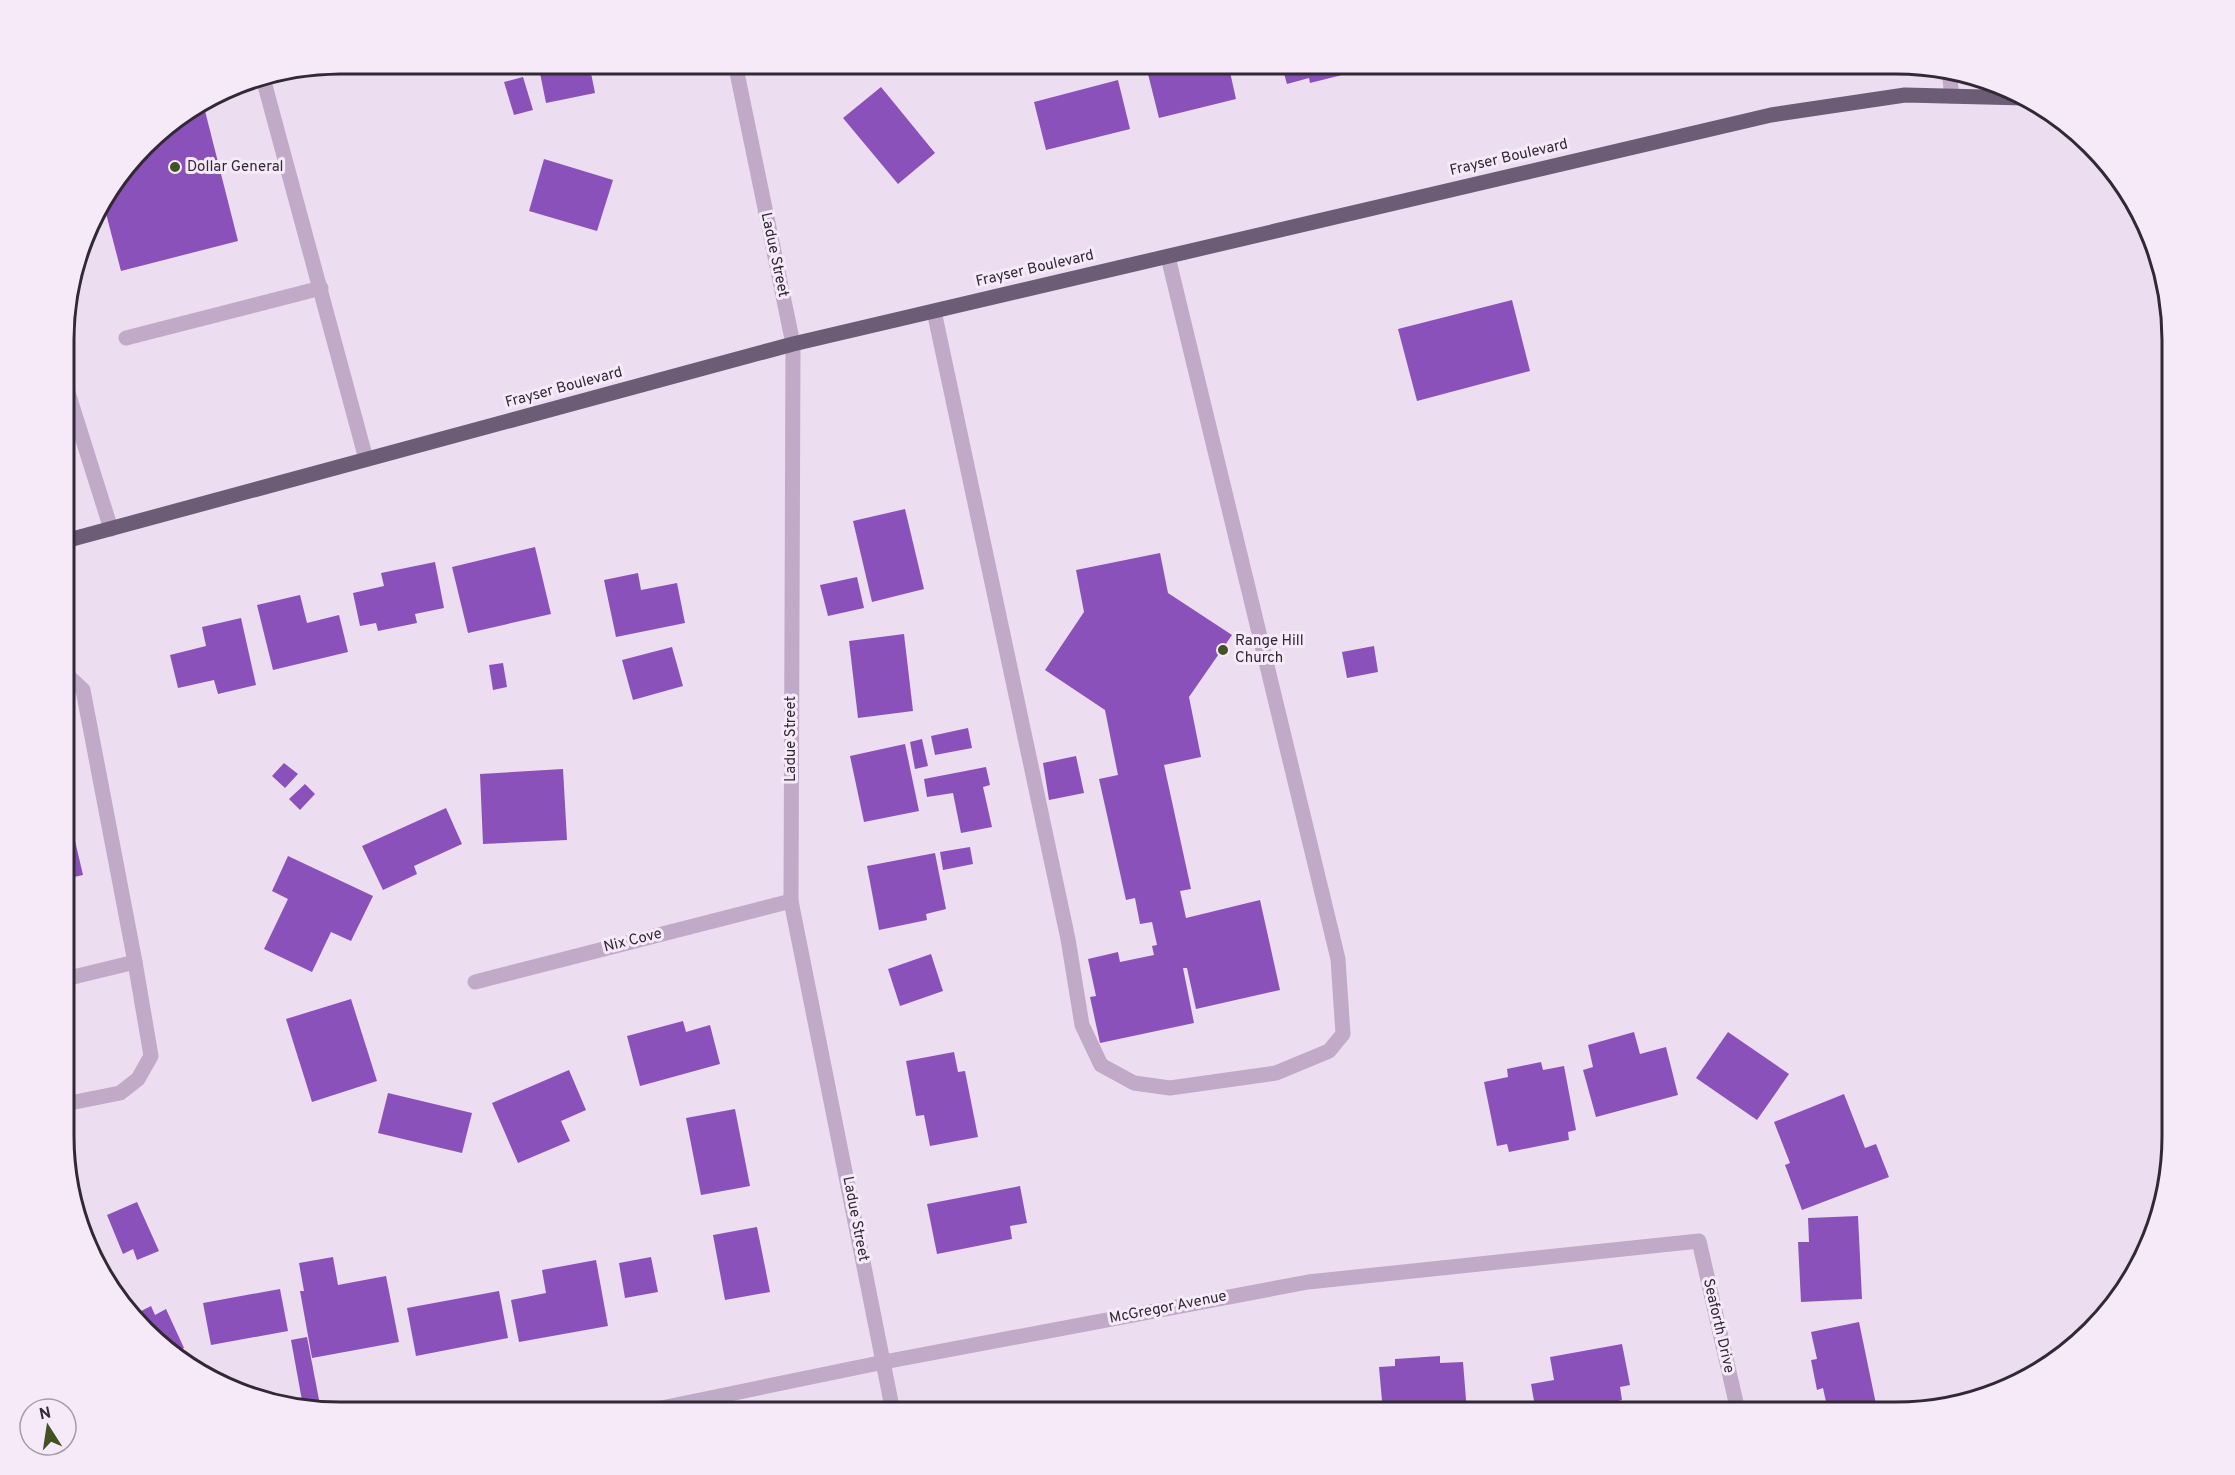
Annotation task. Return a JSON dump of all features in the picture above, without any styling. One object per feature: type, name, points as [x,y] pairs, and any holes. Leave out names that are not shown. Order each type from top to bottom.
[{"type":"main road","name":"Frayser Boulevard","points":[[74,538],[793,345],[1771,115],[1905,95],[2005,97]]},
{"type":"street","name":"Ladue Street","points":[[737,74],[793,345],[791,901],[891,1402]]},
{"type":"street","points":[[1950,79],[1952,96]]},
{"type":"street","points":[[265,85],[366,459]]},
{"type":"street","points":[[934,311],[1065,928],[1082,1025],[1101,1065],[1134,1083],[1170,1088],[1276,1074],[1329,1051],[1343,1034],[1338,958],[1168,257]]},
{"type":"street","points":[[126,338],[321,288]]},
{"type":"street","points":[[74,423],[111,528]]},
{"type":"street","points":[[74,682],[83,690],[151,1056],[138,1079],[120,1093],[74,1102]]},
{"type":"street","name":"Nix Cove","points":[[475,982],[791,901]]},
{"type":"street","points":[[74,978],[135,962]]},
{"type":"street","name":"McGregor Avenue","points":[[690,1402],[884,1362],[1308,1281],[1699,1241]]},
{"type":"street","name":"Seaforth Drive","points":[[1699,1241],[1736,1402]]},
{"type":"building","points":[[540,74],[591,74],[595,93],[546,103]]},
{"type":"building","points":[[1148,74],[1230,74],[1236,99],[1159,118]]},
{"type":"building","points":[[1284,74],[1346,74],[1310,83],[1309,78],[1287,84]]},
{"type":"building","points":[[523,77],[533,110],[514,115],[504,82]]},
{"type":"building","points":[[1118,80],[1130,129],[1046,150],[1034,102]]},
{"type":"building","points":[[881,87],[935,153],[898,184],[843,118]]},
{"type":"building","name":"Dollar General","points":[[205,110],[238,241],[121,271],[106,213],[109,206],[128,177],[151,151],[177,128]]},
{"type":"building","points":[[544,159],[613,180],[597,231],[529,211]]},
{"type":"building","points":[[1512,300],[1530,371],[1417,401],[1398,329]]},
{"type":"building","points":[[905,509],[924,589],[872,602],[853,521]]},
{"type":"building","points":[[535,547],[551,614],[468,633],[452,567]]},
{"type":"building","points":[[1160,553],[1168,593],[1232,635],[1189,697],[1201,757],[1164,765],[1191,889],[1180,891],[1186,918],[1260,900],[1280,990],[1196,1009],[1187,968],[1183,968],[1194,1023],[1100,1043],[1090,997],[1096,996],[1088,959],[1118,952],[1120,962],[1154,955],[1152,946],[1157,945],[1152,922],[1140,924],[1135,898],[1126,900],[1099,779],[1118,775],[1105,710],[1045,670],[1084,612],[1076,570]]},
{"type":"building","points":[[435,562],[444,608],[415,614],[417,623],[378,631],[376,623],[360,626],[353,593],[384,586],[381,573]]},
{"type":"building","points":[[638,573],[641,590],[677,583],[685,623],[616,637],[604,580]]},
{"type":"building","points":[[857,577],[864,608],[828,616],[820,585]]},
{"type":"building","points":[[300,595],[307,623],[339,615],[348,652],[273,670],[257,605]]},
{"type":"building","points":[[241,618],[256,685],[218,694],[214,680],[178,688],[170,655],[206,646],[202,627]]},
{"type":"building","points":[[904,634],[913,711],[858,718],[849,641]]},
{"type":"building","points":[[1374,646],[1378,672],[1347,678],[1342,652]]},
{"type":"building","points":[[672,647],[683,686],[633,700],[622,660]]},
{"type":"building","points":[[503,663],[507,687],[493,690],[489,665]]},
{"type":"building","points":[[968,728],[972,748],[935,755],[931,736]]},
{"type":"building","points":[[922,739],[928,766],[915,769],[910,742]]},
{"type":"building","points":[[905,744],[919,811],[864,822],[850,756]]},
{"type":"building","points":[[1076,756],[1084,793],[1049,800],[1043,763]]},
{"type":"building","points":[[284,763],[298,774],[285,788],[272,776]]},
{"type":"building","points":[[986,767],[990,785],[983,787],[992,827],[961,833],[953,793],[927,797],[924,779]]},
{"type":"building","points":[[563,769],[567,840],[483,844],[480,774]]},
{"type":"building","points":[[305,784],[315,794],[300,810],[289,799]]},
{"type":"building","points":[[446,808],[462,844],[414,866],[417,874],[383,890],[362,846]]},
{"type":"building","points":[[74,836],[83,875],[74,877]]},
{"type":"building","points":[[970,847],[973,864],[943,870],[940,852]]},
{"type":"building","points":[[935,853],[946,909],[926,914],[927,920],[879,930],[867,866]]},
{"type":"building","points":[[288,856],[373,896],[351,941],[331,932],[312,972],[264,949],[288,899],[272,891]]},
{"type":"building","points":[[931,954],[943,991],[900,1006],[888,969]]},
{"type":"building","points":[[351,999],[377,1081],[312,1102],[286,1019]]},
{"type":"building","points":[[683,1021],[686,1032],[710,1025],[720,1064],[640,1086],[627,1036]]},
{"type":"building","points":[[1634,1032],[1640,1054],[1666,1047],[1678,1095],[1596,1117],[1583,1070],[1593,1067],[1588,1045]]},
{"type":"building","points":[[1728,1032],[1789,1074],[1757,1120],[1696,1078]]},
{"type":"building","points":[[954,1052],[958,1072],[965,1071],[978,1137],[930,1146],[924,1115],[916,1116],[906,1061]]},
{"type":"building","points":[[1541,1062],[1543,1070],[1564,1066],[1576,1130],[1568,1132],[1569,1140],[1509,1152],[1507,1144],[1497,1146],[1484,1082],[1508,1077],[1507,1069]]},
{"type":"building","points":[[569,1070],[586,1110],[561,1121],[570,1141],[518,1163],[492,1103]]},
{"type":"building","points":[[388,1093],[472,1113],[462,1153],[378,1133]]},
{"type":"building","points":[[1844,1094],[1865,1148],[1876,1144],[1889,1177],[1802,1210],[1785,1165],[1790,1163],[1774,1122]]},
{"type":"building","points":[[735,1109],[750,1186],[701,1195],[686,1118]]},
{"type":"building","points":[[1020,1186],[1027,1223],[1010,1226],[1012,1239],[937,1254],[927,1204]]},
{"type":"building","points":[[137,1202],[159,1251],[137,1260],[133,1249],[123,1254],[107,1215]]},
{"type":"building","points":[[1858,1216],[1862,1299],[1801,1302],[1798,1242],[1809,1242],[1808,1218]]},
{"type":"building","points":[[757,1227],[770,1292],[725,1300],[713,1235]]},
{"type":"building","points":[[333,1257],[338,1285],[386,1276],[399,1342],[312,1358],[300,1291],[304,1291],[299,1263]]},
{"type":"building","points":[[651,1257],[658,1292],[625,1298],[619,1263]]},
{"type":"building","points":[[596,1260],[608,1326],[519,1342],[511,1300],[546,1293],[542,1270]]},
{"type":"building","points":[[280,1289],[288,1331],[211,1345],[203,1303]]},
{"type":"building","points":[[499,1291],[508,1338],[416,1356],[407,1308]]},
{"type":"building","points":[[151,1306],[155,1315],[166,1309],[184,1348],[181,1350],[177,1347],[140,1312]]},
{"type":"building","points":[[1859,1322],[1876,1402],[1826,1402],[1823,1388],[1817,1390],[1811,1360],[1817,1359],[1811,1332]]},
{"type":"building","points":[[307,1337],[319,1401],[302,1399],[291,1340]]},
{"type":"building","points":[[1622,1344],[1630,1385],[1620,1387],[1622,1400],[1614,1402],[1534,1402],[1531,1384],[1554,1380],[1550,1357]]},
{"type":"building","points":[[1440,1356],[1440,1363],[1463,1362],[1466,1402],[1382,1402],[1379,1367],[1395,1366],[1395,1359]]},
{"type":"place","name":"Dollar General","points":[[175,167]]},
{"type":"place","name":"Range Hill Church","points":[[1223,650]]}]
